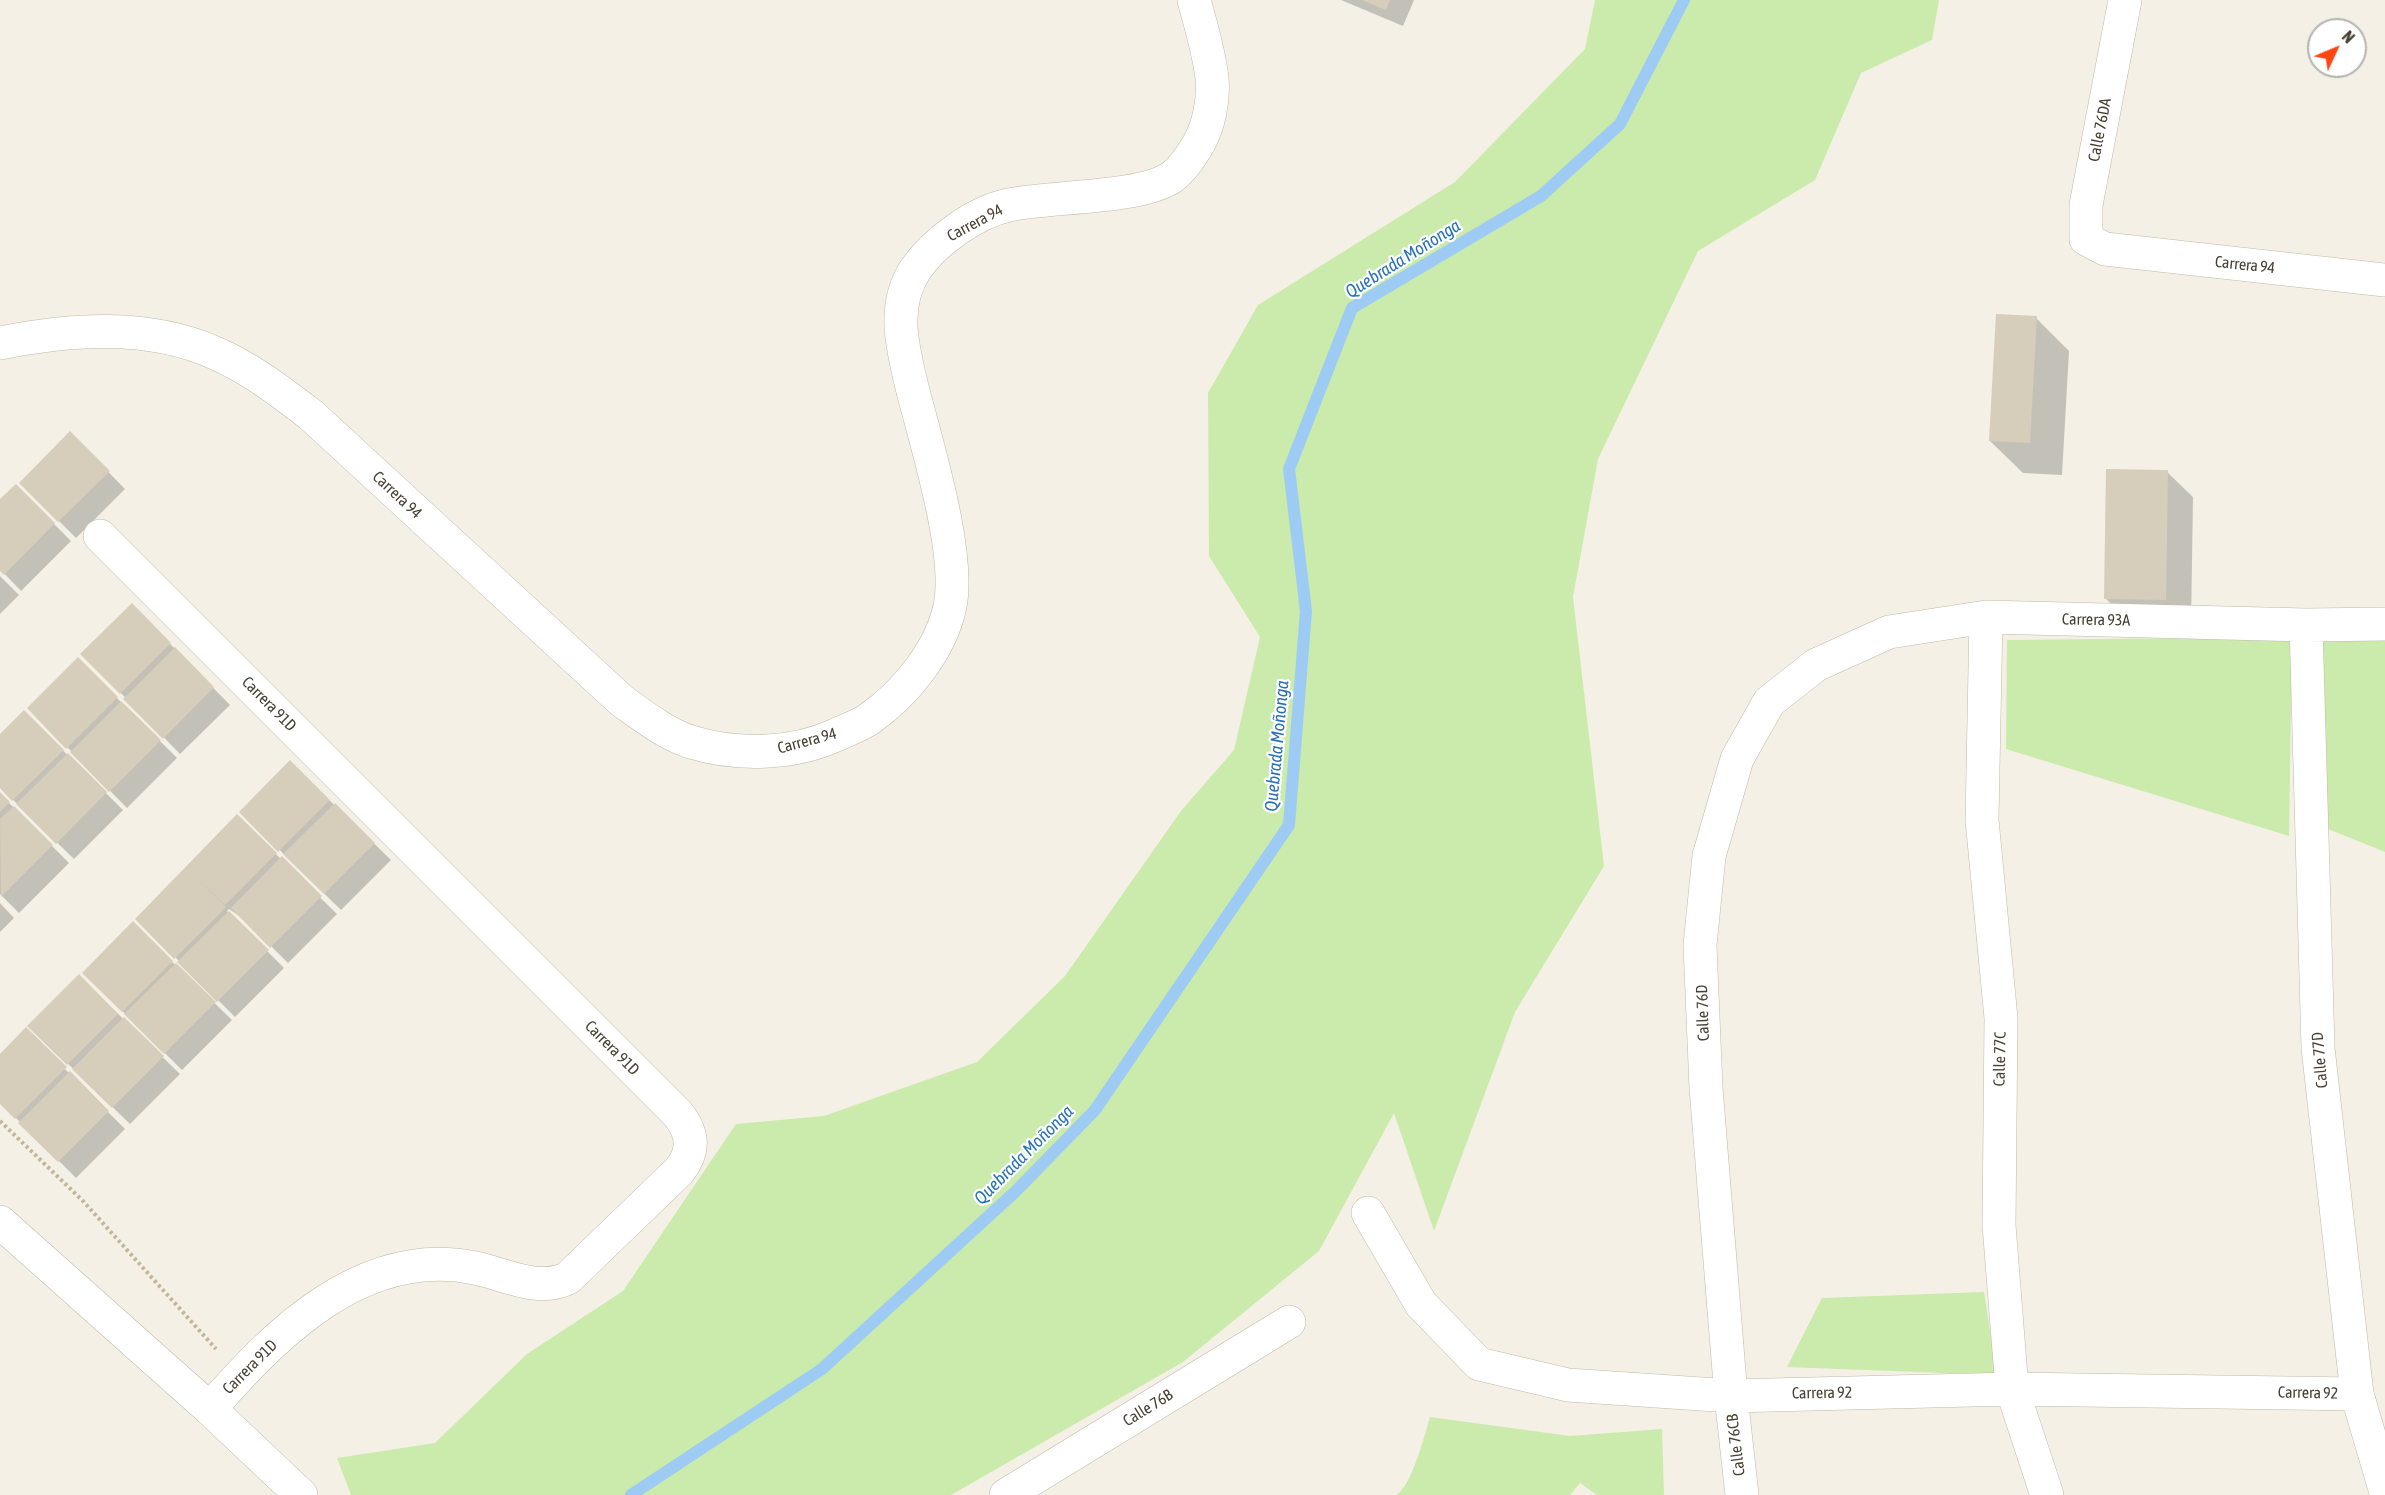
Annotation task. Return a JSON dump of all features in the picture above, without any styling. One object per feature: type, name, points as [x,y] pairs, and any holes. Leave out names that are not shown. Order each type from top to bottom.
[{"type":"street","name":"Carrera 94","points":[[0,343],[62,334],[140,332],[182,340],[216,353],[267,383],[311,415],[622,701],[658,725],[689,741],[727,750],[763,752],[792,748],[827,739],[868,721],[897,695],[922,666],[940,638],[950,605],[946,529],[905,357],[900,321],[903,295],[914,272],[932,249],[950,234],[1007,205],[1146,188],[1173,177],[1192,156],[1206,131],[1211,106],[1212,81],[1194,0]]},
{"type":"street","name":"Calle 76DA","points":[[2105,249],[2086,239],[2086,205],[2125,0]]},
{"type":"street","name":"Carrera 94","points":[[2105,249],[2385,280]]},
{"type":"street","name":"Carrera 91D","points":[[100,536],[678,1114],[691,1133],[688,1154],[679,1171],[568,1278],[558,1283],[540,1284],[474,1267],[453,1265],[416,1267],[382,1274],[347,1286],[324,1300],[239,1375],[210,1409]]},
{"type":"street","name":"Carrera 93A","points":[[1816,666],[1889,632],[1986,617],[2306,625],[2385,624]]},
{"type":"street","name":"Calle 77C","points":[[1986,617],[1982,820],[2001,1018],[1999,1225],[2012,1389],[2047,1495]]},
{"type":"street","name":"Calle 77D","points":[[2306,625],[2318,1048],[2357,1394],[2385,1489]]},
{"type":"street","name":"Calle 76D","points":[[1731,1396],[1706,1088],[1700,945],[1709,856],[1737,759],[1769,702],[1816,666]]},
{"type":"street","name":"Carrera 92","points":[[1368,1213],[1421,1304],[1479,1364],[1568,1385],[1731,1396],[2012,1389],[2357,1394]]},
{"type":"street","name":"Carrera 91D","points":[[0,1222],[210,1409],[301,1495]]},
{"type":"street","name":"Calle 76B","points":[[1006,1495],[1289,1322]]},
{"type":"street","name":"Calle 76CB","points":[[1731,1396],[1742,1495]]},
{"type":"path","points":[[0,1121],[83,1201],[239,1375]]},
{"type":"green space","points":[[1595,0],[1939,0],[1932,40],[1861,73],[1815,180],[1698,251],[1598,459],[1573,597],[1604,866],[1515,1012],[1434,1231],[1394,1113],[1319,1251],[1183,1362],[951,1495],[351,1495],[337,1458],[435,1443],[527,1354],[623,1291],[736,1124],[824,1116],[977,1062],[1065,976],[1181,811],[1234,750],[1260,637],[1209,556],[1208,393],[1258,305],[1455,182],[1585,49]]},
{"type":"green space","points":[[2385,632],[2385,852],[2328,829],[2314,635]]},
{"type":"green space","points":[[2292,637],[2289,836],[2006,749],[2007,640]]},
{"type":"green space","points":[[1984,1292],[1997,1375],[1787,1367],[1822,1298]]},
{"type":"green space","points":[[1430,1417],[1570,1436],[1662,1429],[1664,1495],[1597,1495],[1580,1483],[1570,1495],[1396,1495],[1402,1490],[1412,1472]]},
{"type":"building","points":[[1362,0],[1390,0],[1386,10]]},
{"type":"building","points":[[1996,314],[2037,316],[2030,443],[1989,441]]},
{"type":"building","points":[[70,431],[110,471],[58,522],[19,483]]},
{"type":"building","points":[[2106,469],[2168,470],[2166,600],[2104,599]]},
{"type":"building","points":[[16,484],[55,523],[4,575],[0,571],[0,499]]},
{"type":"building","points":[[132,603],[171,643],[120,694],[80,654]]},
{"type":"building","points":[[175,647],[214,687],[163,739],[123,699]]},
{"type":"building","points":[[78,657],[118,697],[66,749],[27,708]]},
{"type":"building","points":[[121,701],[161,740],[109,792],[70,752]]},
{"type":"building","points":[[24,710],[64,750],[12,801],[0,788],[0,734]]},
{"type":"building","points":[[68,753],[107,792],[56,844],[16,804]]},
{"type":"building","points":[[290,760],[330,800],[278,852],[239,812]]},
{"type":"building","points":[[0,792],[10,802],[0,812]]},
{"type":"building","points":[[335,803],[375,843],[324,894],[283,854]]},
{"type":"building","points":[[14,806],[53,845],[1,897],[0,819]]},
{"type":"building","points":[[237,814],[277,853],[225,905],[195,876],[226,907],[174,959],[135,919]]},
{"type":"building","points":[[282,856],[322,896],[270,948],[231,908]]},
{"type":"building","points":[[229,911],[269,950],[217,1002],[177,962]]},
{"type":"building","points":[[133,921],[173,961],[122,1012],[82,973]]},
{"type":"building","points":[[176,963],[216,1002],[164,1054],[124,1014]]},
{"type":"building","points":[[79,974],[118,1014],[67,1065],[27,1026]]},
{"type":"building","points":[[124,1017],[164,1056],[112,1108],[72,1069]]},
{"type":"building","points":[[26,1027],[67,1067],[15,1119],[0,1104],[0,1054]]},
{"type":"building","points":[[70,1071],[109,1111],[58,1162],[18,1123]]},
{"type":"waterway","name":"Quebrada Moñonga","points":[[631,1495],[822,1369],[1016,1191],[1095,1110],[1289,825],[1306,611],[1289,469],[1352,308],[1541,196],[1620,124],[1684,0]]}]
